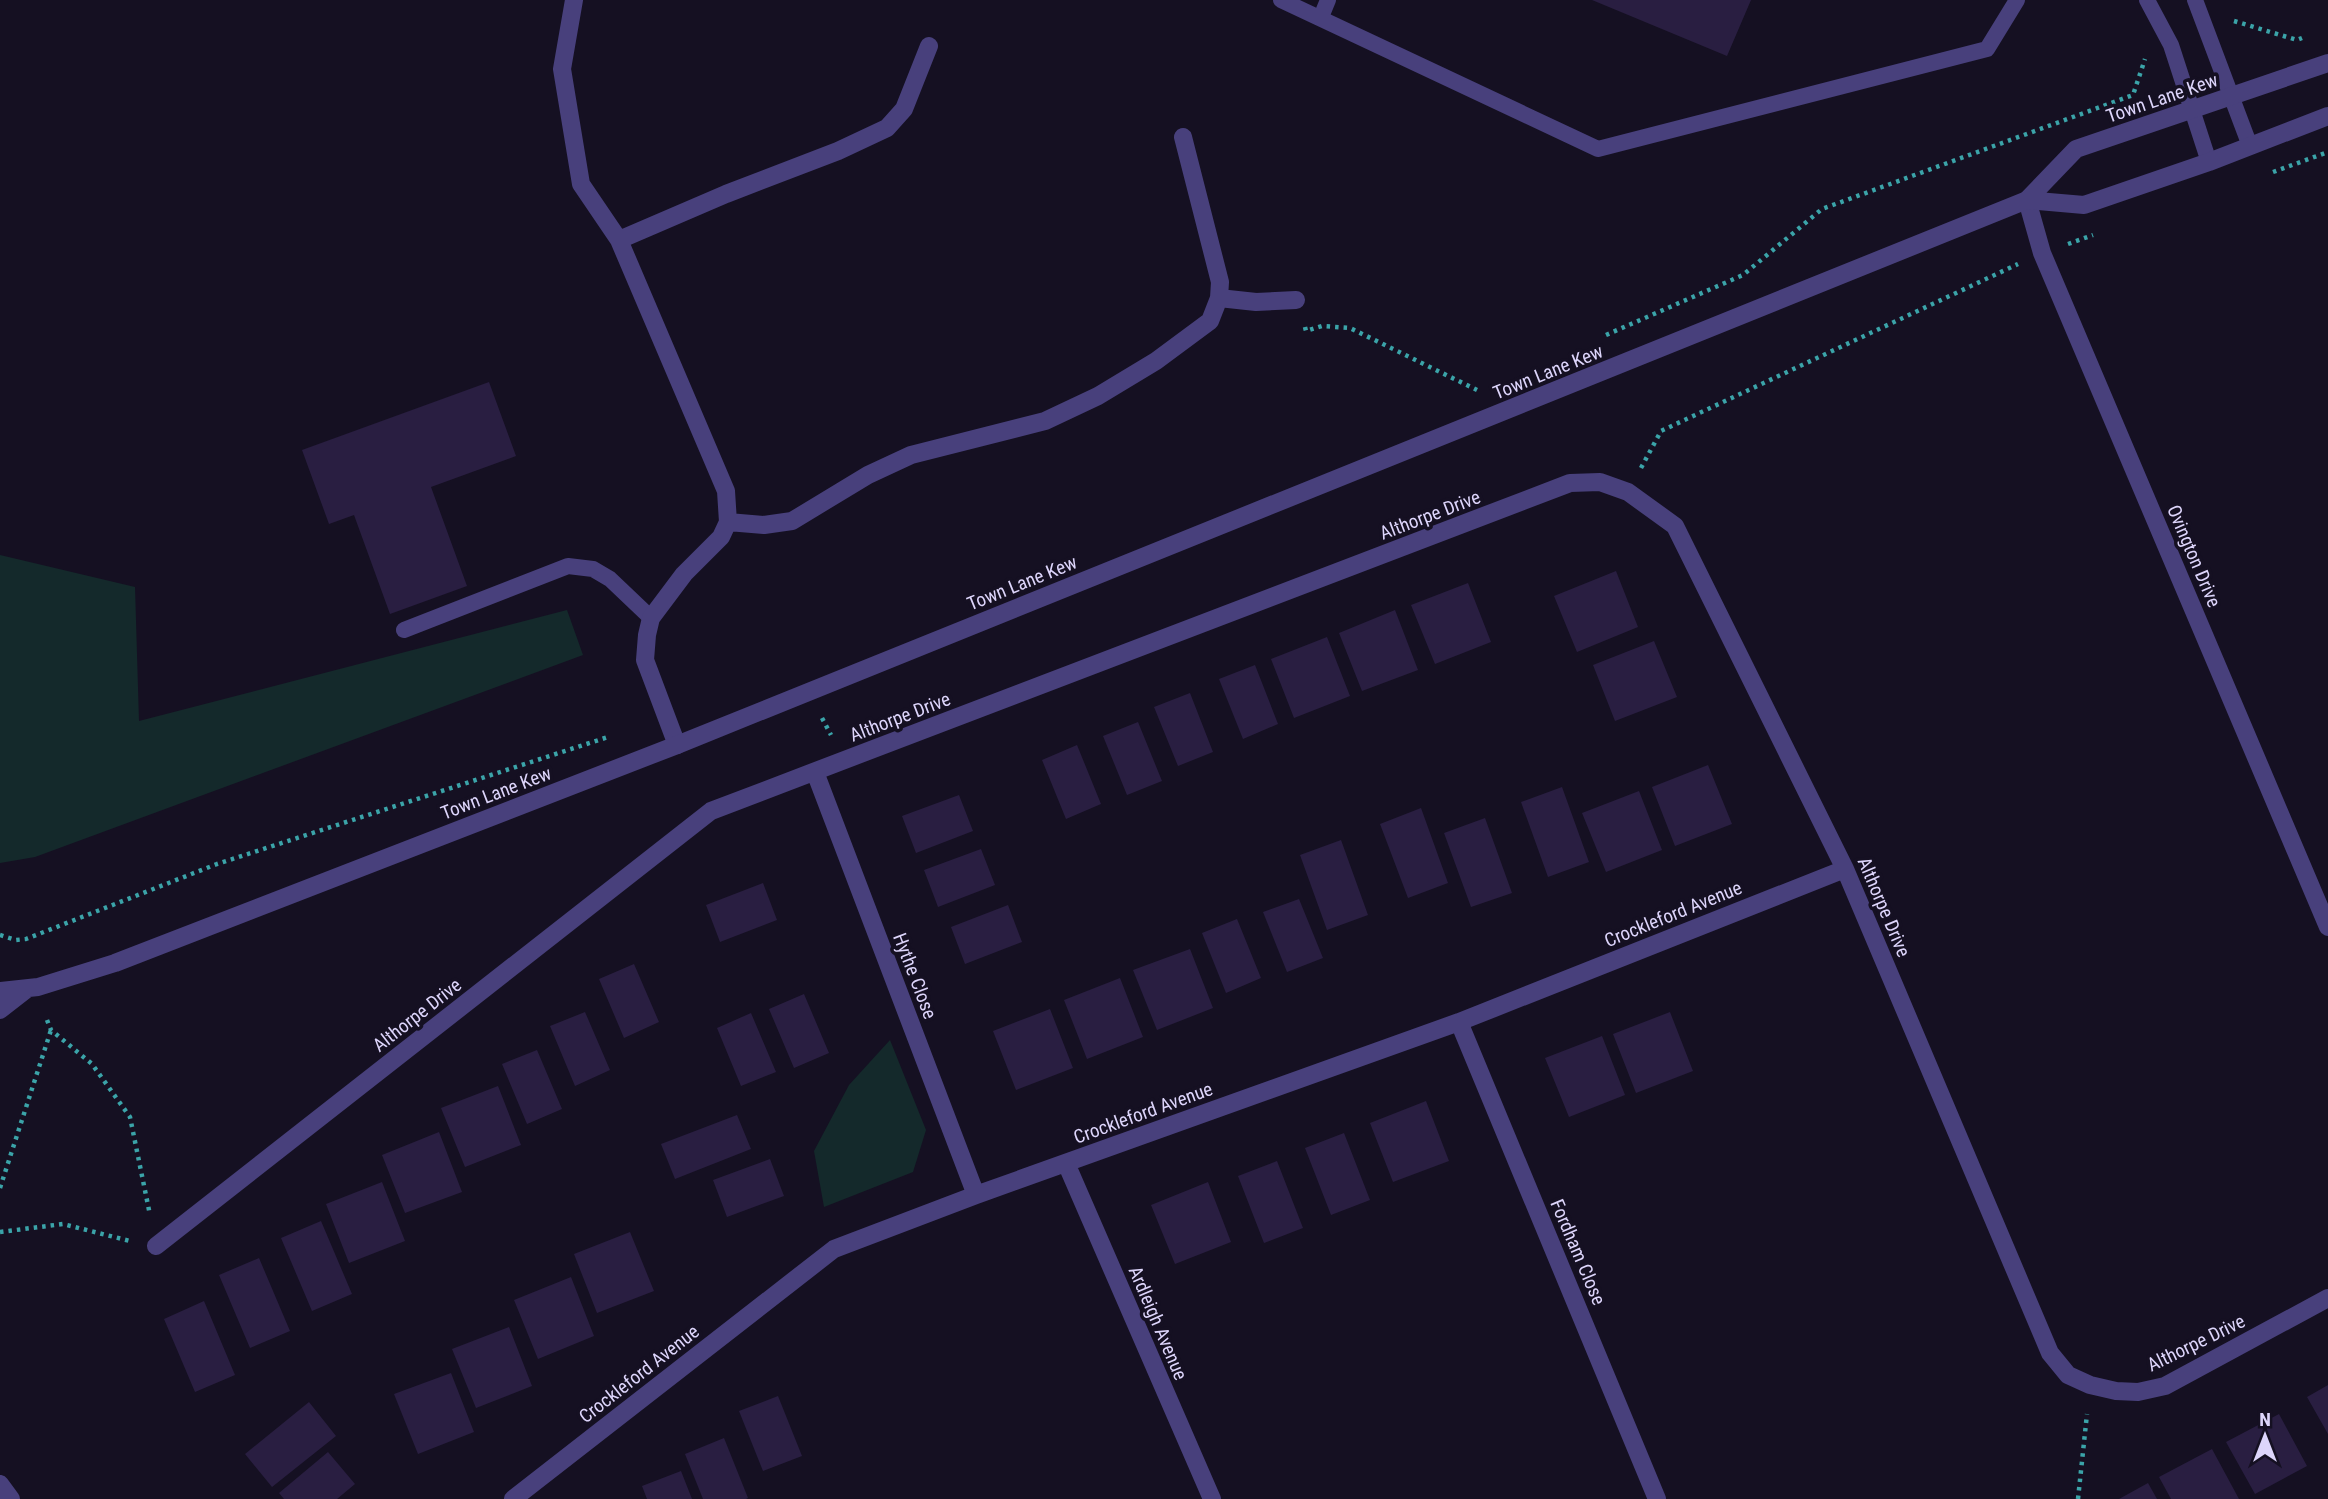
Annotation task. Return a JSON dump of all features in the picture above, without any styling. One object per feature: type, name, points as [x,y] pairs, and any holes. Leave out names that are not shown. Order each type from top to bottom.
[{"type":"street","points":[[574,0],[562,68],[581,184],[619,240],[726,491],[728,522],[721,537],[684,574],[651,618],[645,660],[677,745]]},
{"type":"street","points":[[619,240],[726,194],[838,151],[887,128],[904,109],[929,46]]},
{"type":"street","name":"Town Lane Kew","points":[[0,991],[27,989],[115,963],[677,745],[2027,200],[2076,149],[2328,64]]},
{"type":"street","name":"Town Lane Kew","points":[[2027,200],[2084,205],[2209,162],[2328,116]]},
{"type":"street","points":[[728,522],[764,525],[792,521],[868,475],[911,455],[1045,421],[1088,401],[1156,361],[1210,321],[1219,298],[1220,282],[1183,137]]},
{"type":"street","name":"Ovington Drive","points":[[2027,200],[2042,253],[2328,927]]},
{"type":"street","points":[[1219,298],[1256,302],[1296,300]]},
{"type":"street","name":"Althorpe Drive","points":[[156,1246],[711,811],[1570,483],[1600,482],[1628,492],[1675,526],[1845,869],[2050,1353],[2068,1375],[2090,1385],[2116,1391],[2138,1392],[2165,1386],[2328,1298]]},
{"type":"street","name":"Hythe Close","points":[[815,772],[976,1195]]},
{"type":"street","name":"Crockleford Avenue","points":[[513,1499],[834,1249],[976,1195],[1459,1022],[1845,869]]},
{"type":"street","name":"Town Lane Kew","points":[[0,1010],[27,989]]},
{"type":"street","name":"Fordham Close","points":[[1459,1022],[1657,1499]]},
{"type":"street","name":"Ardleigh Avenue","points":[[1066,1163],[1212,1499]]},
{"type":"street","points":[[0,1484],[11,1499]]},
{"type":"lane","points":[[1281,0],[1598,149],[1987,49],[2017,0]]},
{"type":"lane","points":[[1321,17],[1328,0]]},
{"type":"lane","points":[[2147,0],[2171,45],[2209,162]]},
{"type":"lane","points":[[2195,0],[2250,146]]},
{"type":"lane","points":[[404,630],[568,566],[593,569],[610,579],[651,618]]},
{"type":"path","points":[[2208,31],[2235,20],[2297,40],[2308,36]]},
{"type":"path","points":[[1604,336],[1743,275],[1822,209],[2133,95],[2148,51],[2171,45]]},
{"type":"path","points":[[2266,174],[2328,152]]},
{"type":"path","points":[[1628,492],[1661,431],[2042,253],[2104,231]]},
{"type":"path","points":[[1296,300],[1306,331],[1322,326],[1350,328],[1478,391],[1465,396]]},
{"type":"path","points":[[0,935],[16,940],[26,939],[217,864],[614,735]]},
{"type":"path","points":[[0,1232],[64,1224],[156,1246],[130,1117],[92,1064],[51,1030],[47,1020]]},
{"type":"path","points":[[0,1188],[51,1030]]},
{"type":"path","points":[[2078,1499],[2090,1385]]},
{"type":"green space","points":[[0,555],[135,587],[139,721],[567,610],[583,655],[35,857],[0,863]]},
{"type":"green space","points":[[890,1040],[926,1130],[913,1172],[824,1207],[814,1151],[849,1085]]},
{"type":"building","points":[[1592,0],[1751,0],[1727,56]]},
{"type":"building","points":[[489,382],[516,456],[431,487],[467,586],[390,614],[354,515],[329,524],[302,450]]},
{"type":"building","points":[[1616,571],[1638,627],[1577,652],[1554,596]]},
{"type":"building","points":[[1468,583],[1491,642],[1435,664],[1411,605]]},
{"type":"building","points":[[1395,610],[1418,670],[1362,691],[1339,633]]},
{"type":"building","points":[[1327,637],[1350,696],[1294,718],[1271,659]]},
{"type":"building","points":[[1654,641],[1677,697],[1615,721],[1593,665]]},
{"type":"building","points":[[1255,665],[1278,724],[1243,739],[1219,679]]},
{"type":"building","points":[[1190,693],[1213,752],[1178,766],[1154,707]]},
{"type":"building","points":[[1138,722],[1162,781],[1127,795],[1103,736]]},
{"type":"building","points":[[1077,745],[1101,804],[1066,819],[1042,760]]},
{"type":"building","points":[[1708,765],[1732,824],[1675,846],[1652,787]]},
{"type":"building","points":[[1562,787],[1589,862],[1548,877],[1521,802]]},
{"type":"building","points":[[1639,791],[1662,850],[1606,872],[1582,813]]},
{"type":"building","points":[[959,795],[973,831],[916,853],[902,816]]},
{"type":"building","points":[[1421,808],[1448,883],[1408,898],[1380,824]]},
{"type":"building","points":[[1485,818],[1512,893],[1471,907],[1444,833]]},
{"type":"building","points":[[1341,840],[1368,915],[1327,930],[1300,855]]},
{"type":"building","points":[[981,849],[995,885],[938,907],[924,870]]},
{"type":"building","points":[[763,883],[777,920],[720,942],[706,905]]},
{"type":"building","points":[[1299,899],[1323,958],[1287,972],[1263,912]]},
{"type":"building","points":[[1008,905],[1022,942],[965,964],[951,927]]},
{"type":"building","points":[[1237,919],[1261,978],[1226,993],[1202,933]]},
{"type":"building","points":[[1190,949],[1213,1008],[1157,1030],[1133,970]]},
{"type":"building","points":[[634,964],[659,1022],[624,1038],[599,979]]},
{"type":"building","points":[[1120,978],[1143,1037],[1087,1059],[1064,1000]]},
{"type":"building","points":[[804,994],[829,1053],[794,1068],[769,1009]]},
{"type":"building","points":[[1050,1009],[1073,1068],[1016,1090],[993,1031]]},
{"type":"building","points":[[585,1012],[610,1070],[575,1086],[550,1026]]},
{"type":"building","points":[[1670,1012],[1693,1071],[1636,1093],[1613,1034]]},
{"type":"building","points":[[751,1013],[776,1072],[741,1086],[717,1028]]},
{"type":"building","points":[[1602,1036],[1625,1095],[1569,1117],[1545,1058]]},
{"type":"building","points":[[537,1050],[562,1109],[527,1124],[502,1064]]},
{"type":"building","points":[[498,1086],[521,1145],[465,1167],[441,1108]]},
{"type":"building","points":[[1426,1101],[1449,1161],[1393,1182],[1370,1123]]},
{"type":"building","points":[[737,1115],[751,1149],[675,1179],[661,1144]]},
{"type":"building","points":[[439,1132],[462,1192],[405,1213],[382,1155]]},
{"type":"building","points":[[1344,1133],[1370,1200],[1331,1215],[1305,1148]]},
{"type":"building","points":[[770,1159],[784,1196],[727,1217],[713,1180]]},
{"type":"building","points":[[1277,1161],[1303,1228],[1264,1243],[1238,1176]]},
{"type":"building","points":[[382,1182],[405,1241],[349,1263],[326,1204]]},
{"type":"building","points":[[1208,1182],[1231,1242],[1175,1264],[1151,1205]]},
{"type":"building","points":[[321,1221],[352,1294],[312,1311],[281,1238]]},
{"type":"building","points":[[630,1232],[654,1291],[597,1313],[574,1254]]},
{"type":"building","points":[[259,1258],[290,1331],[250,1348],[219,1275]]},
{"type":"building","points":[[571,1277],[594,1336],[538,1359],[514,1300]]},
{"type":"building","points":[[204,1301],[235,1375],[195,1392],[164,1319]]},
{"type":"building","points":[[509,1327],[532,1386],[476,1408],[452,1349]]},
{"type":"building","points":[[451,1373],[474,1432],[418,1454],[394,1394]]},
{"type":"building","points":[[2328,1385],[2328,1434],[2307,1397]]},
{"type":"building","points":[[778,1396],[802,1456],[763,1471],[739,1411]]},
{"type":"building","points":[[309,1402],[336,1436],[272,1487],[245,1454]]},
{"type":"building","points":[[2279,1414],[2307,1466],[2255,1494],[2226,1442]]},
{"type":"building","points":[[724,1438],[748,1498],[746,1499],[703,1499],[685,1454]]},
{"type":"building","points":[[2212,1449],[2239,1499],[2171,1499],[2159,1477]]},
{"type":"building","points":[[328,1452],[355,1484],[337,1499],[284,1499],[279,1493]]},
{"type":"building","points":[[681,1471],[692,1499],[647,1499],[642,1486]]},
{"type":"building","points":[[2148,1483],[2157,1499],[2119,1499]]}]
